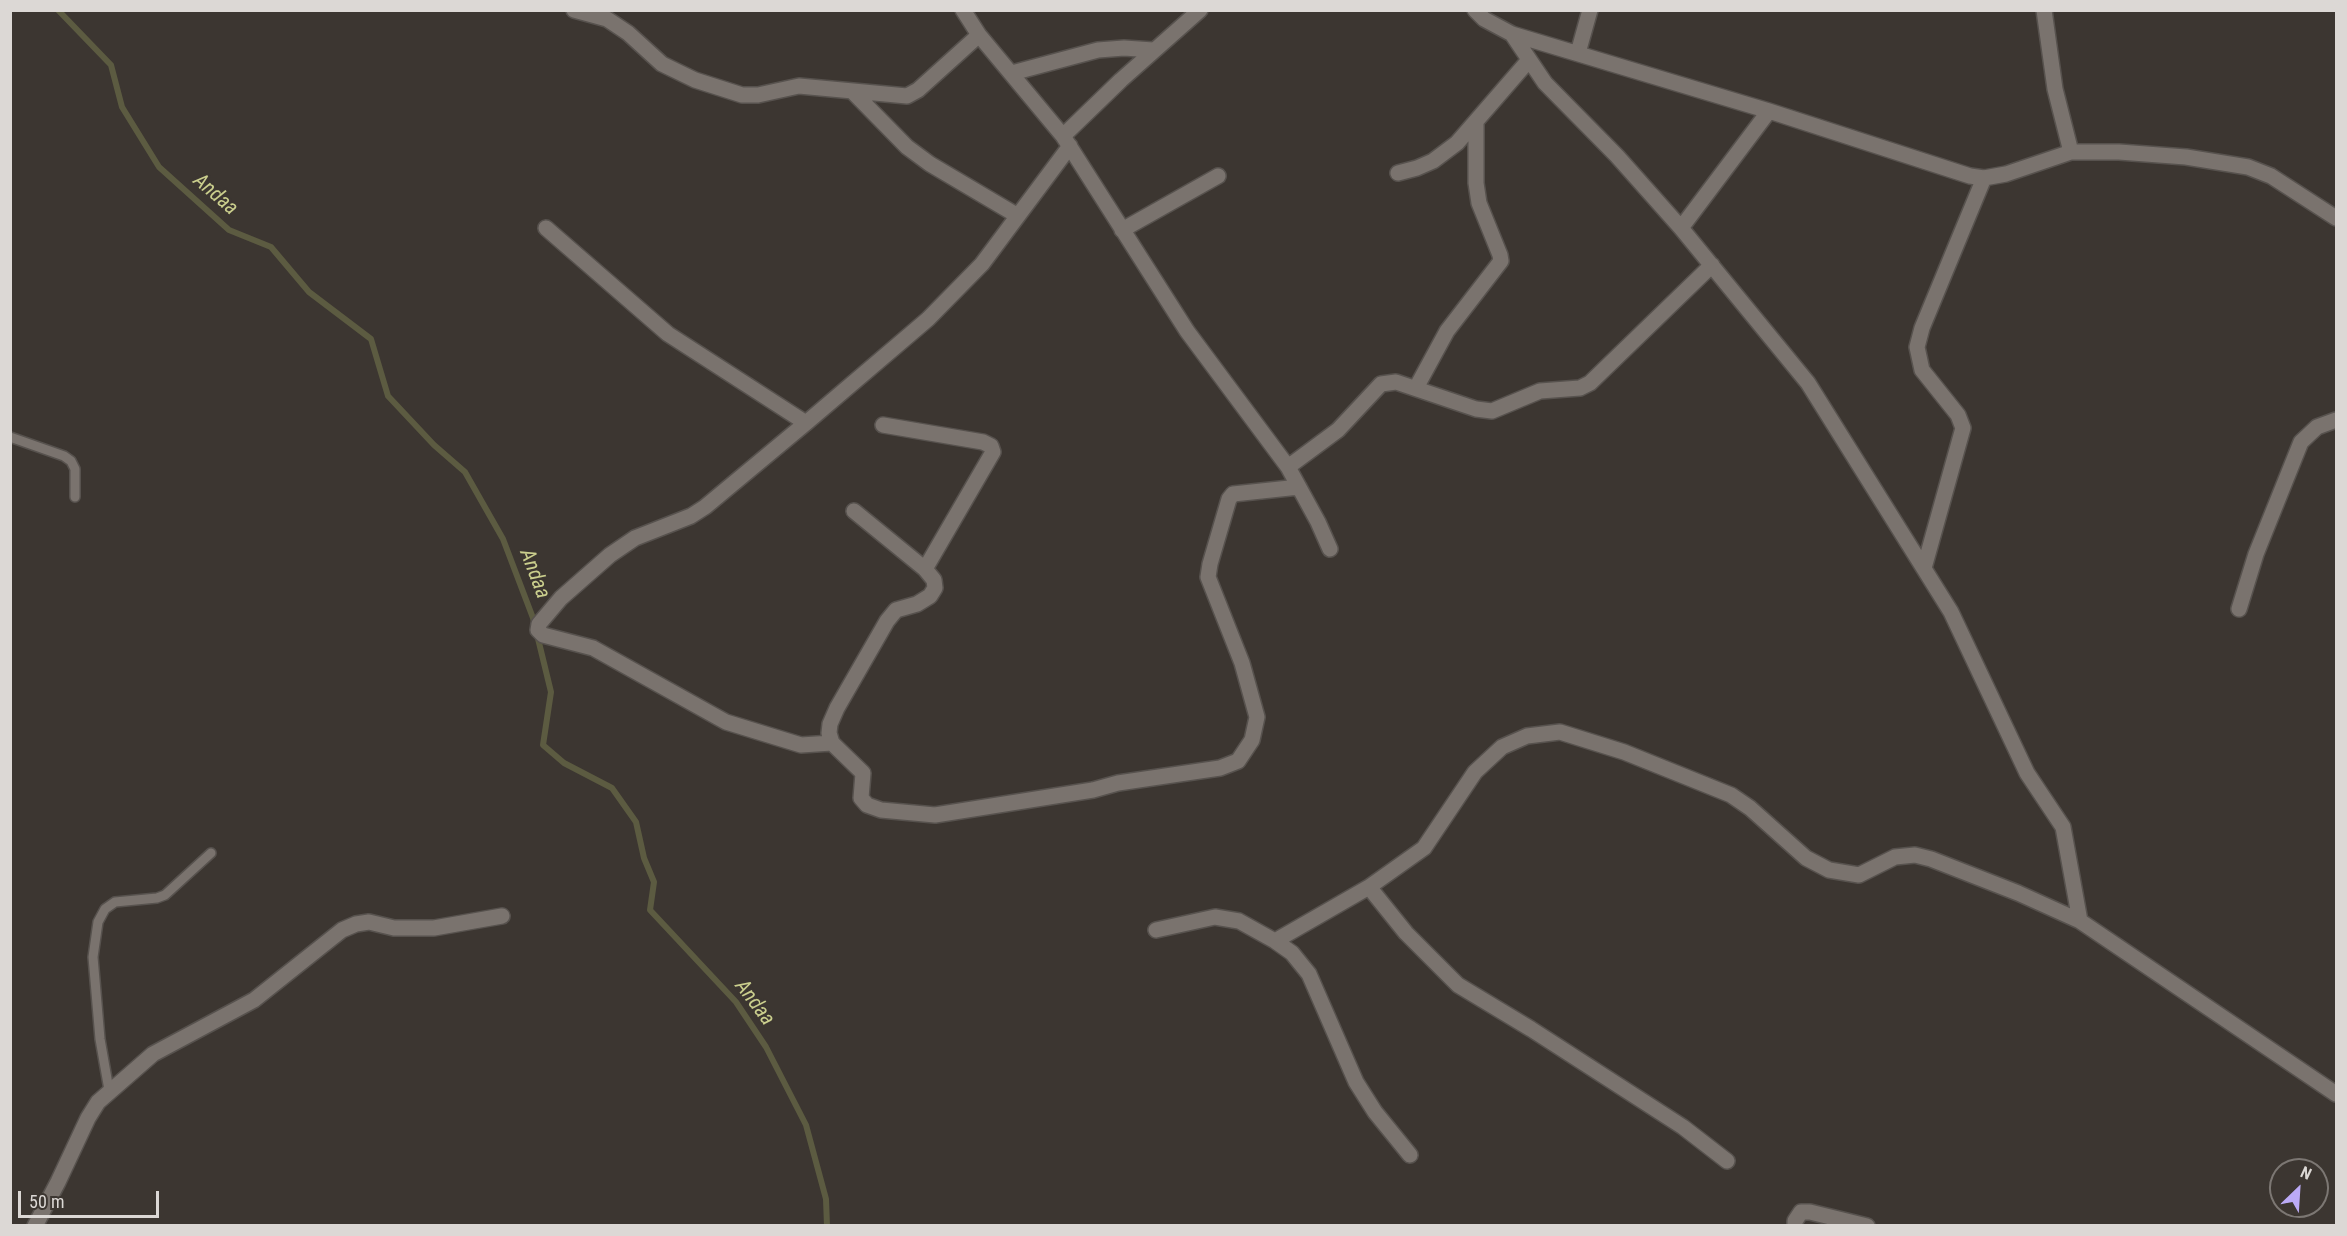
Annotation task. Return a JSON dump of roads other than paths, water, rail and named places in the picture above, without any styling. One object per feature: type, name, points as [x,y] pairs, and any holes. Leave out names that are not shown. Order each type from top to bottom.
[{"type":"street","points":[[574,10],[606,19],[628,33],[662,64],[695,80],[742,95],[758,95],[799,86],[822,87],[854,93],[907,96],[918,90],[979,35]]},
{"type":"street","points":[[963,10],[979,35],[1066,141],[1187,331],[1288,466],[1330,549]]},
{"type":"street","points":[[832,743],[801,745],[726,722],[593,648],[550,637],[538,630],[543,618],[553,606],[610,555],[635,538],[691,516],[705,507],[928,319],[982,264],[1018,216],[1066,141],[1153,50],[1200,10]]},
{"type":"street","points":[[1475,10],[1484,19],[1512,34],[1768,111],[1944,169],[1984,178],[2006,174],[2071,152],[2119,152],[2186,157],[2248,167],[2271,176],[2337,218]]},
{"type":"street","points":[[1578,53],[1590,10]]},
{"type":"street","points":[[2044,10],[2055,89],[2071,152]]},
{"type":"street","points":[[1512,34],[1545,83],[1617,156],[1681,228],[1808,383],[1951,612],[2027,773],[2063,827],[2080,921]]},
{"type":"street","points":[[1012,73],[1098,50],[1124,48],[1153,50]]},
{"type":"street","points":[[1398,173],[1433,161],[1457,143],[1529,60]]},
{"type":"street","points":[[854,93],[907,147],[930,164],[1018,216]]},
{"type":"street","points":[[1681,228],[1768,111]]},
{"type":"street","points":[[1416,387],[1447,331],[1501,261],[1479,203],[1476,183],[1476,122]]},
{"type":"street","points":[[1122,230],[1218,176]]},
{"type":"street","points":[[1924,568],[1963,428],[1958,415],[1922,370],[1917,347],[1922,328],[1984,178]]},
{"type":"street","points":[[546,228],[668,334],[806,423]]},
{"type":"street","points":[[1288,466],[1338,430],[1381,384],[1396,382],[1476,409],[1492,411],[1540,391],[1580,388],[1590,383],[1712,265]]},
{"type":"street","points":[[2239,609],[2256,554],[2301,442],[2317,427],[2337,420]]},
{"type":"street","points":[[883,425],[983,442],[991,446],[993,452],[925,569]]},
{"type":"street","points":[[854,511],[925,569],[934,580],[935,588],[930,596],[917,604],[896,610],[887,621],[830,724],[829,733],[832,743],[863,772],[861,798],[867,804],[881,810],[935,815],[1220,768],[1238,761],[1252,741],[1257,717],[1242,663],[1208,577],[1210,564],[1229,499],[1233,494],[1299,487]]},
{"type":"street","points":[[1275,941],[1369,888],[1424,848],[1475,772],[1502,747],[1527,736],[1560,732],[1624,752],[1731,795],[1750,808],[1806,858],[1829,870],[1859,875],[1895,857],[1915,855],[2018,892],[2080,921],[2337,1094]]},
{"type":"street","points":[[1369,888],[1406,933],[1458,985],[1683,1127],[1726,1161]]},
{"type":"street","points":[[35,1226],[98,1102],[109,1090],[153,1054],[254,1000],[342,930],[356,924],[369,922],[394,928],[434,928],[502,916]]},
{"type":"street","points":[[1156,930],[1215,917],[1239,921],[1292,953],[1309,974],[1356,1082],[1375,1112],[1410,1155]]},
{"type":"street","points":[[1795,1226],[1795,1221],[1801,1212],[1867,1226]]},
{"type":"lane","points":[[10,436],[64,456],[71,461],[75,469],[75,497]]},
{"type":"lane","points":[[109,1090],[100,1039],[93,957],[98,922],[105,909],[115,902],[165,895],[211,853]]},
{"type":"waterway","name":"Andaa","points":[[58,10],[111,65],[122,107],[159,167],[229,230],[271,247],[309,292],[371,339],[388,396],[434,445],[465,472],[503,539],[533,618],[551,692],[543,745],[564,763],[612,788],[636,822],[644,858],[654,882],[650,910],[736,1002],[766,1047],[806,1125],[826,1199],[827,1226]]}]
